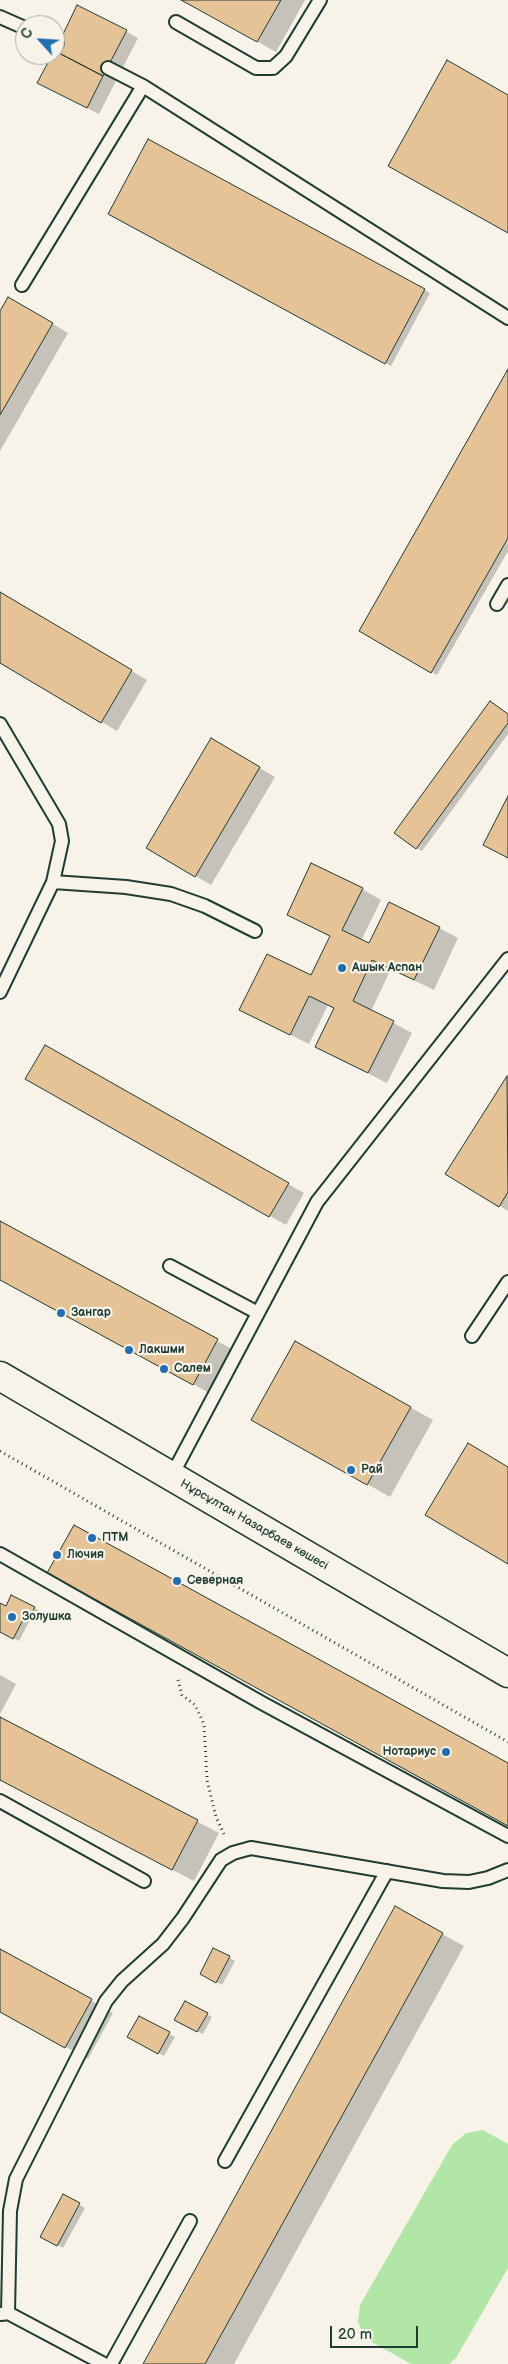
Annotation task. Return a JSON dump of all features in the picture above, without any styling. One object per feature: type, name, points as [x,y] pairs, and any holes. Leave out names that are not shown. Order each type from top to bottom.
[{"type":"main road","name":"Нұрсұлтан Назарбаев көшесі","points":[[1,1380],[508,1673]]},
{"type":"lane","points":[[176,22],[256,68],[273,68],[286,56],[320,0]]},
{"type":"lane","points":[[0,17],[15,24]]},
{"type":"lane","points":[[108,68],[143,86],[508,318]]},
{"type":"lane","points":[[22,285],[143,86]]},
{"type":"lane","points":[[497,604],[508,585]]},
{"type":"lane","points":[[0,724],[59,824],[62,841],[52,882],[0,992]]},
{"type":"lane","points":[[52,882],[126,887],[171,894],[205,906],[255,931]]},
{"type":"lane","points":[[171,1477],[317,1202],[508,959]]},
{"type":"lane","points":[[170,1266],[258,1313]]},
{"type":"lane","points":[[472,1336],[508,1282]]},
{"type":"lane","points":[[0,1554],[181,1657],[508,1836]]},
{"type":"lane","points":[[0,1801],[144,1882]]},
{"type":"lane","points":[[104,2364],[4,2313],[10,2210],[16,2179],[106,2001],[122,1981],[163,1944],[184,1918],[221,1860],[232,1853],[251,1848],[418,1878],[469,1882],[488,1878],[508,1870]]},
{"type":"lane","points":[[225,2162],[387,1871]]},
{"type":"lane","points":[[111,2364],[190,2221]]},
{"type":"path","points":[[0,1451],[508,1742]]},
{"type":"path","points":[[181,1657],[177,1673],[178,1684],[182,1695],[195,1705],[204,1724],[207,1780],[216,1817],[232,1853]]},
{"type":"green space","points":[[483,2130],[508,2144],[508,2268],[456,2358],[449,2364],[411,2364],[365,2338],[358,2322],[360,2305],[452,2145],[466,2133]]},
{"type":"building","points":[[181,0],[281,0],[257,42]]},
{"type":"building","points":[[77,5],[127,30],[103,76],[65,56],[65,30]]},
{"type":"building","points":[[65,56],[103,76],[87,108],[37,83],[47,65],[65,65]]},
{"type":"building","points":[[447,60],[508,95],[508,233],[388,166]]},
{"type":"building","points":[[148,139],[425,289],[385,364],[108,214]]},
{"type":"building","points":[[8,297],[53,323],[0,415],[0,311]]},
{"type":"building","points":[[508,369],[508,538],[431,673],[359,631]]},
{"type":"building","points":[[0,592],[132,670],[101,723],[0,663]]},
{"type":"building","points":[[490,701],[508,714],[508,723],[416,849],[394,833]]},
{"type":"building","points":[[211,738],[260,767],[195,877],[146,848]]},
{"type":"building","points":[[508,796],[508,858],[483,845]]},
{"type":"building","name":"Ашык Аспан","points":[[311,863],[363,888],[342,930],[369,943],[389,902],[440,927],[414,980],[372,960],[353,1001],[394,1021],[368,1073],[315,1047],[334,1008],[309,996],[290,1035],[239,1010],[267,954],[311,975],[330,936],[287,915]]},
{"type":"building","points":[[45,1045],[289,1183],[269,1217],[25,1079]]},
{"type":"building","points":[[507,1076],[508,1192],[499,1207],[445,1174]]},
{"type":"building","points":[[0,1221],[218,1339],[193,1385],[0,1280]]},
{"type":"building","points":[[295,1341],[411,1407],[367,1485],[251,1420]]},
{"type":"building","points":[[468,1443],[508,1467],[508,1564],[425,1515]]},
{"type":"building","points":[[74,1525],[508,1763],[508,1826],[47,1573]]},
{"type":"building","name":"Золушка","points":[[11,1595],[35,1607],[29,1618],[25,1616],[13,1639],[0,1632],[0,1603],[6,1606]]},
{"type":"building","points":[[0,1717],[198,1820],[172,1870],[0,1780]]},
{"type":"building","points":[[395,1906],[443,1933],[205,2364],[143,2364]]},
{"type":"building","points":[[213,1948],[230,1956],[216,1983],[200,1974]]},
{"type":"building","points":[[0,1949],[92,1999],[65,2048],[0,2012]]},
{"type":"building","points":[[185,2001],[208,2013],[197,2032],[174,2020]]},
{"type":"building","points":[[139,2016],[170,2032],[158,2054],[127,2037]]},
{"type":"building","points":[[63,2194],[80,2203],[57,2246],[40,2237]]},
{"type":"place","name":"Ашык Аспан","points":[[342,968]]},
{"type":"place","name":"Зангар","points":[[61,1313]]},
{"type":"place","name":"Лакшми","points":[[129,1350]]},
{"type":"place","name":"Салем","points":[[164,1369]]},
{"type":"place","name":"Рай","points":[[351,1470]]},
{"type":"place","name":"ПТМ","points":[[92,1538]]},
{"type":"place","name":"Лючия","points":[[57,1555]]},
{"type":"place","name":"Северная","points":[[177,1581]]},
{"type":"place","name":"Золушка","points":[[12,1617]]},
{"type":"place","name":"Нотариус","points":[[446,1752]]}]
